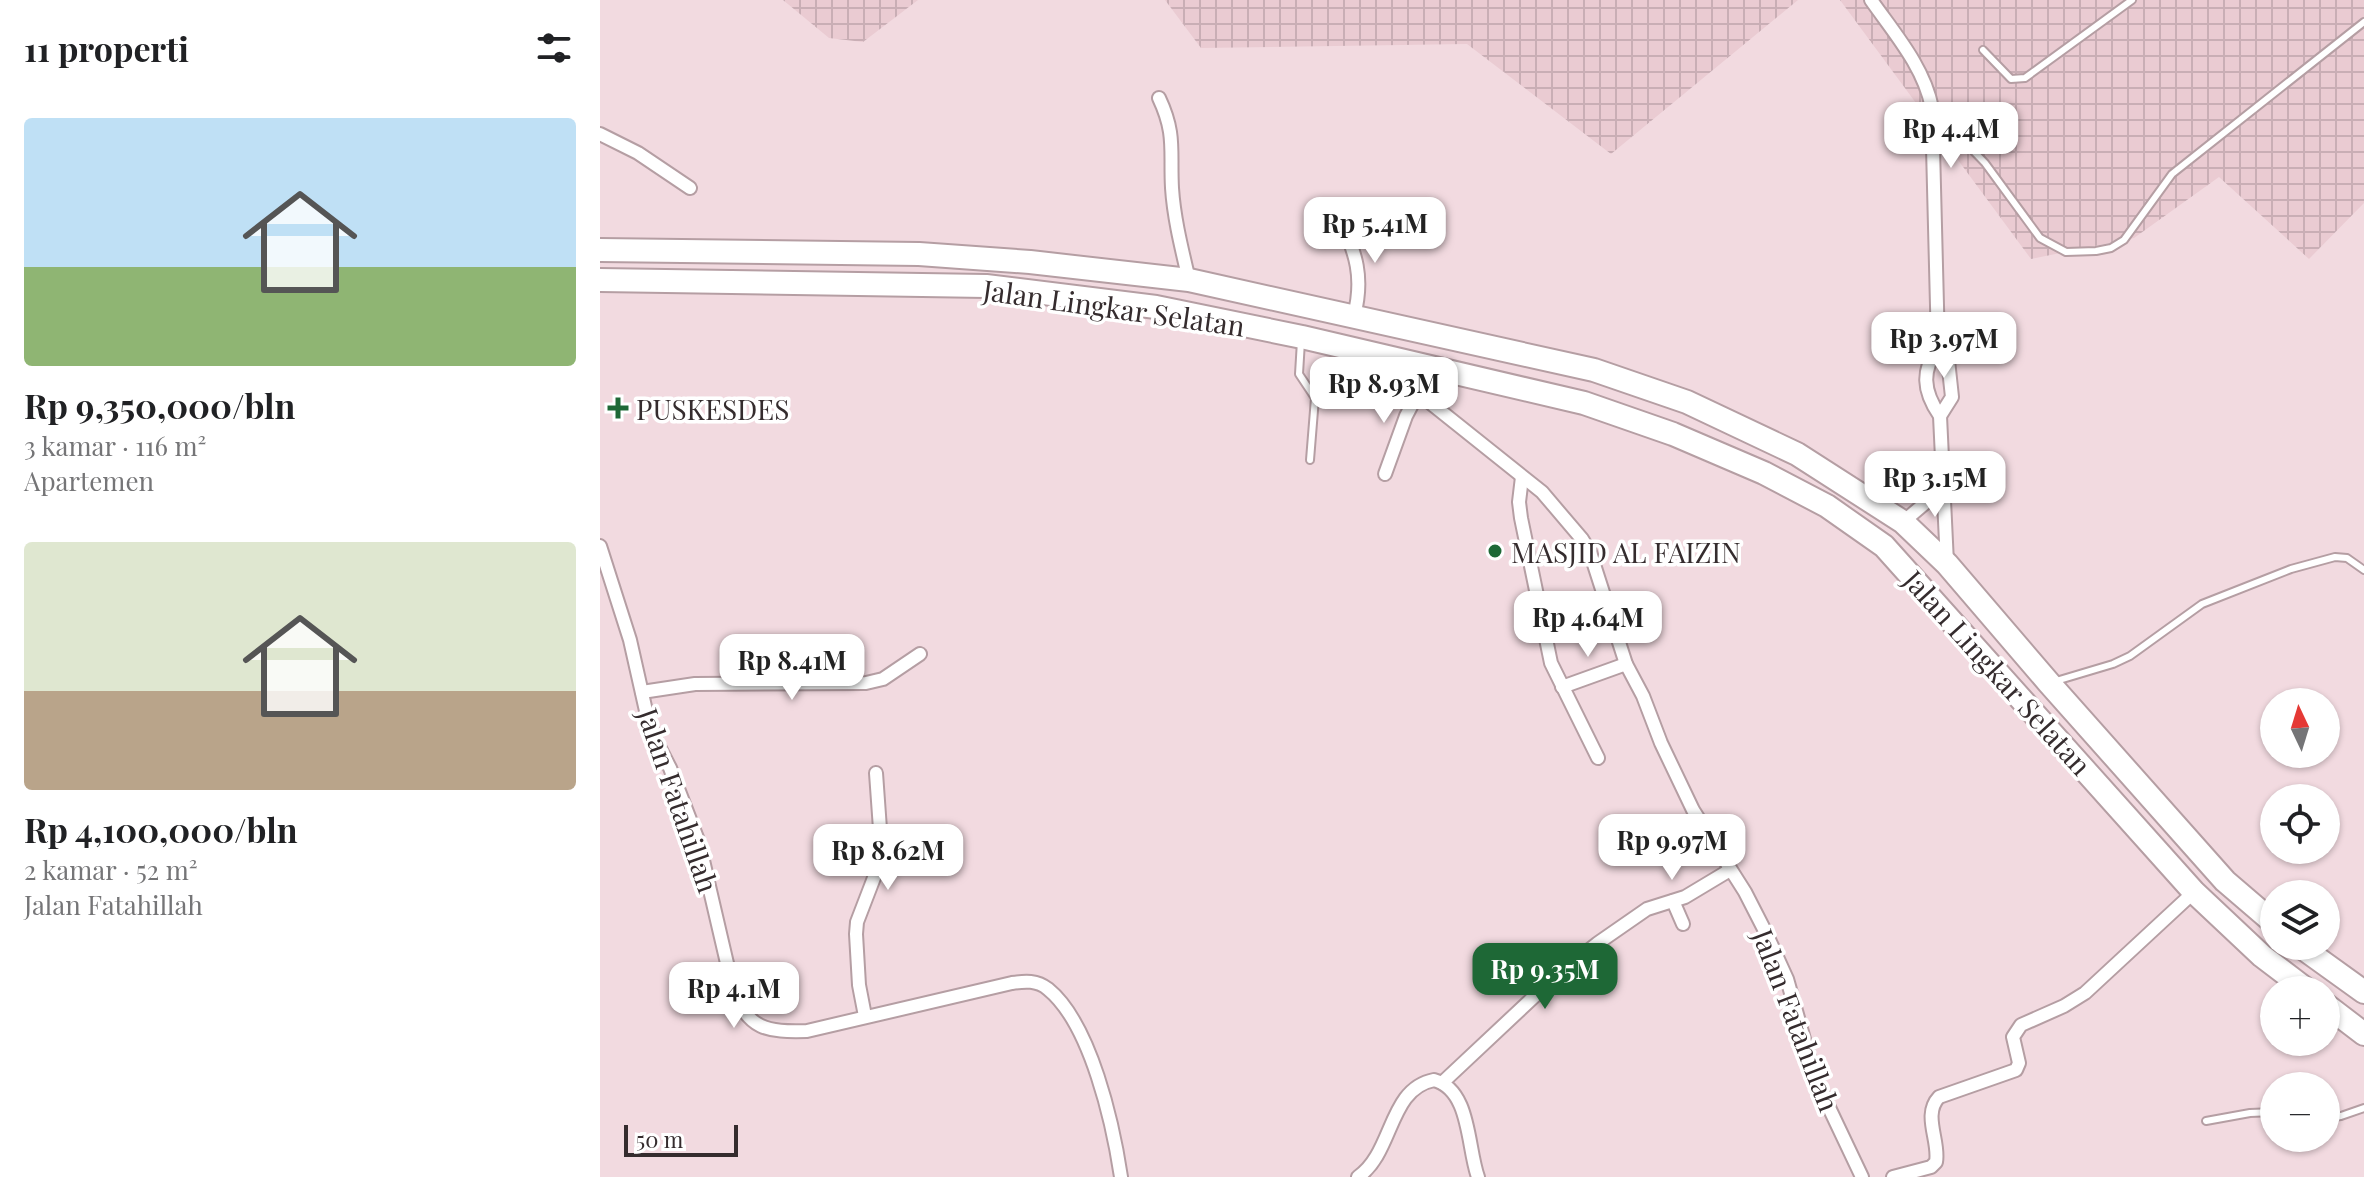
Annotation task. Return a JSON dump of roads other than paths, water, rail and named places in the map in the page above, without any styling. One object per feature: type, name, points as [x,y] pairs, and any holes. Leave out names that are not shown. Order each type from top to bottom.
[{"type":"highway","name":"Jalan Lingkar Selatan","points":[[600,250],[919,254],[1030,262],[1189,280],[1607,375],[1687,402],[1797,454],[1903,522],[1947,564],[2225,881],[2260,911]]},
{"type":"highway","points":[[798,253],[798,281]]},
{"type":"highway","name":"Jalan Lingkar Selatan","points":[[600,280],[986,286],[1156,307],[1302,337],[1584,403],[1673,434],[1764,473],[1827,506],[1884,546],[2194,892],[2262,956],[2288,976]]},
{"type":"highway","points":[[1827,506],[1838,479]]},
{"type":"highway","points":[[2319,960],[2364,992]]},
{"type":"highway","points":[[2340,1016],[2364,1034]]},
{"type":"street","points":[[1871,0],[1920,72],[1929,90],[1932,108],[1938,345],[1948,360],[1952,397],[1940,416]]},
{"type":"street","points":[[1159,98],[1171,128],[1172,189],[1189,280]]},
{"type":"street","points":[[600,134],[638,153],[690,188]]},
{"type":"street","points":[[1340,218],[1353,251],[1360,282],[1354,316]]},
{"type":"street","points":[[1938,345],[1927,363],[1926,383],[1929,401],[1940,416],[1947,564]]},
{"type":"street","name":"Jalan Fatahillah","points":[[1393,358],[1418,393],[1542,492],[1590,552],[1626,664],[1643,696],[1681,787],[1755,910],[1787,979],[1815,1078],[1862,1177]]},
{"type":"street","points":[[1385,474],[1406,416],[1418,393]]},
{"type":"street","points":[[1522,477],[1519,502],[1551,663],[1598,758]]},
{"type":"street","points":[[1903,522],[1944,487]]},
{"type":"street","name":"Jalan Fatahillah","points":[[600,546],[630,640],[655,739],[670,768],[699,843],[733,989],[748,1019],[761,1027],[780,1032],[807,1031],[1012,983],[1028,981],[1047,988],[1073,1023],[1098,1075],[1121,1177]]},
{"type":"street","points":[[642,692],[695,684],[866,683],[883,679],[920,654]]},
{"type":"street","points":[[1562,687],[1626,664]]},
{"type":"street","points":[[865,1016],[859,985],[856,934],[857,922],[882,857],[876,773]]},
{"type":"street","points":[[1442,1083],[1555,977],[1587,952],[1647,909],[1685,897],[1730,870]]},
{"type":"street","points":[[1893,1177],[1931,1167],[1936,1162],[1932,1106],[1939,1097],[2016,1070],[2019,1063],[2013,1037],[2021,1025],[2075,1000],[2194,892]]},
{"type":"street","points":[[1673,901],[1683,924]]},
{"type":"street","points":[[1358,1177],[1378,1157],[1401,1102],[1427,1082],[1442,1083],[1458,1100],[1478,1177]]},
{"type":"lane","points":[[1983,50],[2011,79],[2025,78],[2132,0]]},
{"type":"lane","points":[[1932,108],[1985,163],[2040,238],[2066,252],[2096,251],[2111,248],[2124,240],[2172,174],[2364,22]]},
{"type":"lane","points":[[1302,337],[1299,374],[1315,398],[1310,460]]},
{"type":"lane","points":[[2049,683],[2130,656],[2202,604],[2291,569],[2335,557],[2347,558],[2364,570]]},
{"type":"lane","points":[[2340,1116],[2364,1108]]},
{"type":"lane","points":[[2206,1121],[2260,1113]]},
{"type":"place","name":"PUSKESDES","points":[[618,408]]},
{"type":"place","name":"MASJID AL FAIZIN","points":[[1495,551]]}]
